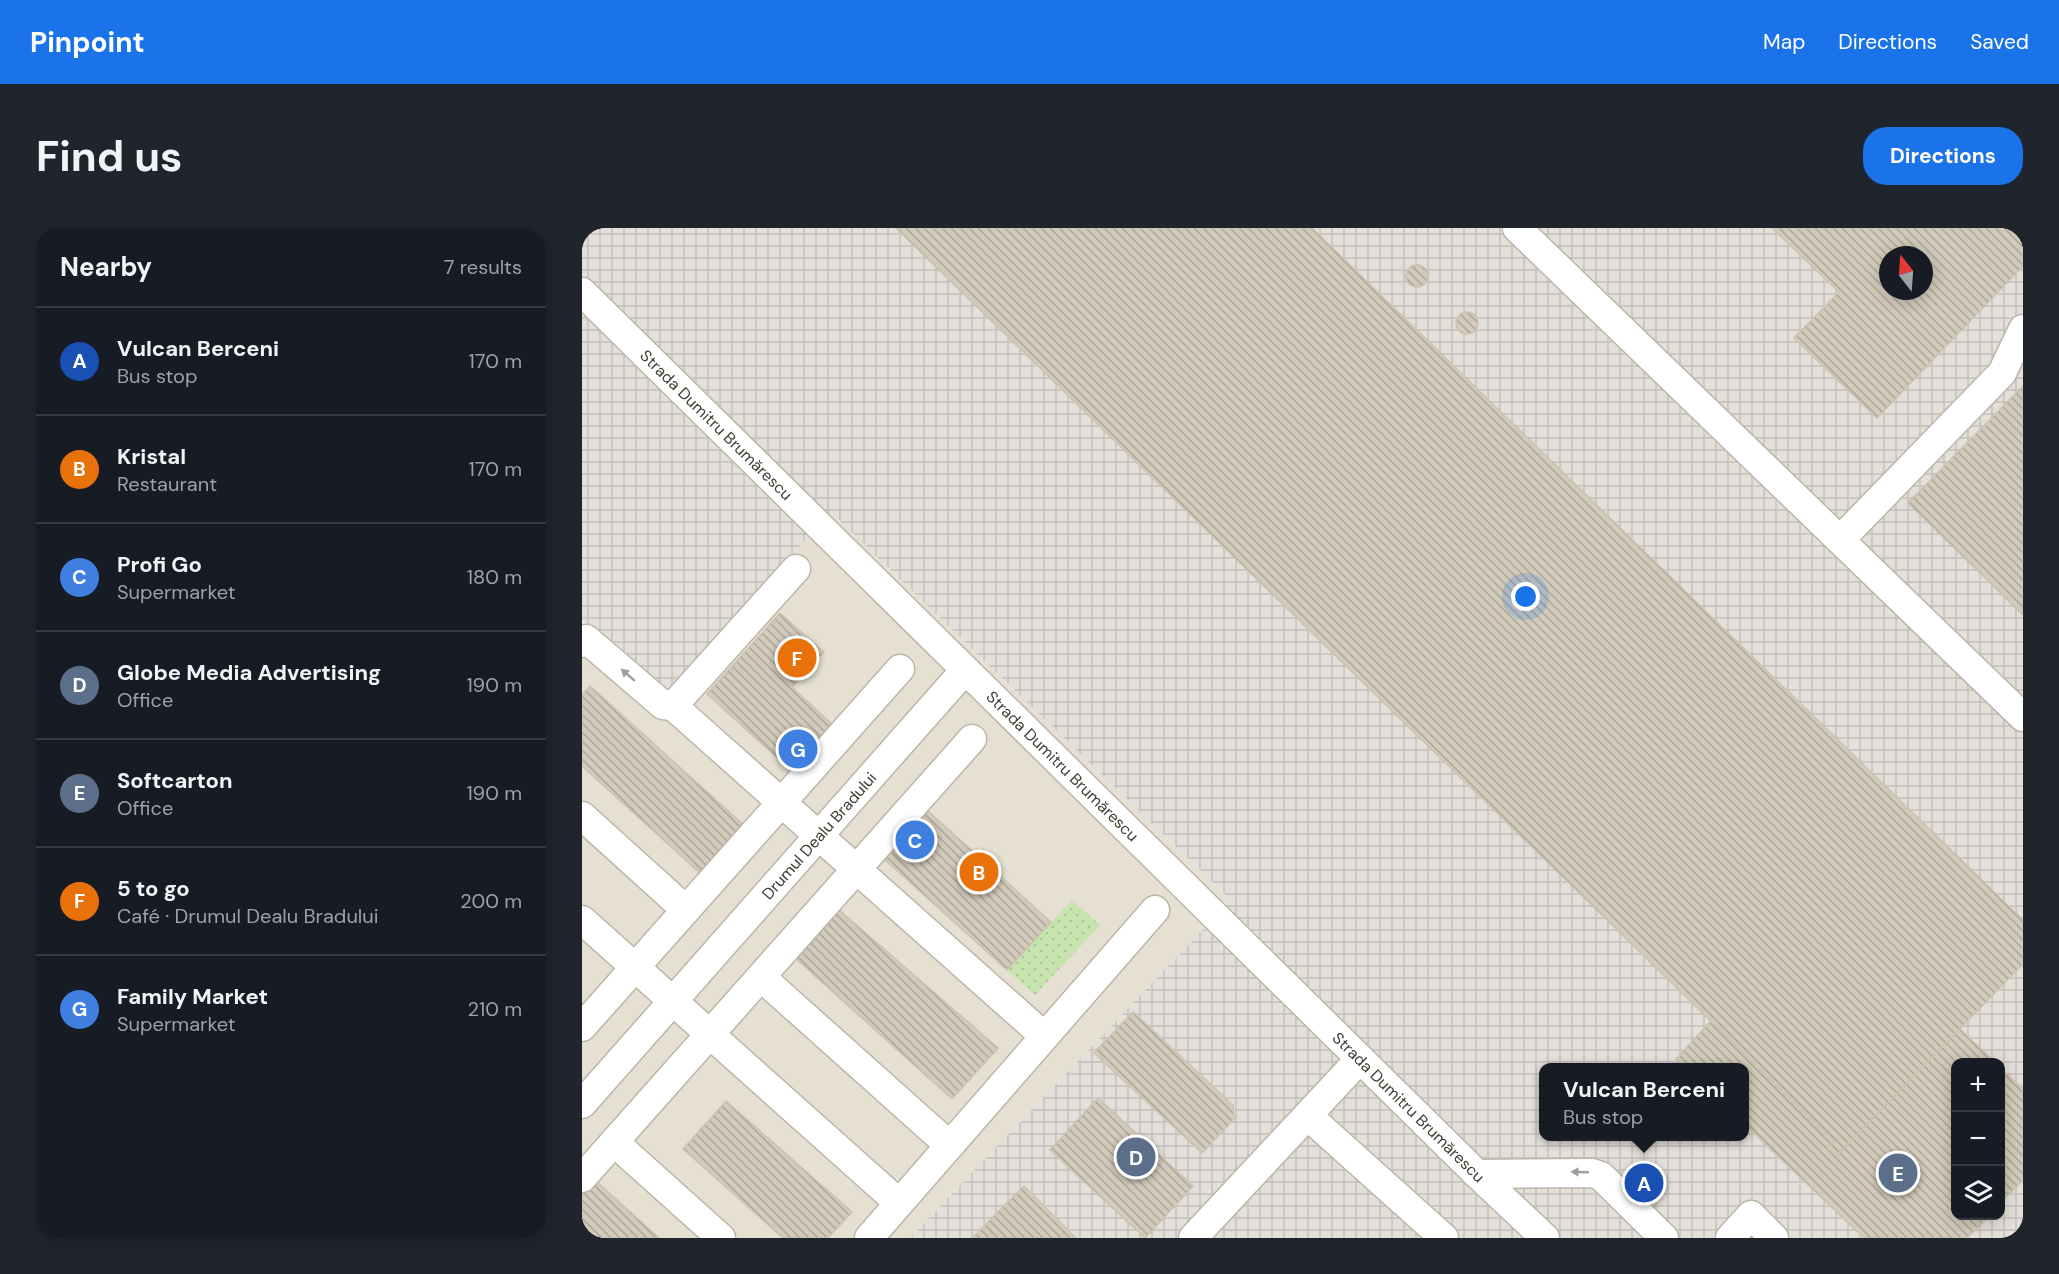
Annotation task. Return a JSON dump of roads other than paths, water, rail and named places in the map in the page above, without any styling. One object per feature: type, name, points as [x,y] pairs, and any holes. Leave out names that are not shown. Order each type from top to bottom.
[{"type":"street","points":[[1517,228],[2023,717]]},
{"type":"street","name":"Strada Dumitru Brumărescu","points":[[582,292],[1477,1174],[1545,1238]]},
{"type":"street","points":[[1840,540],[2002,373],[2023,329]]},
{"type":"street","points":[[673,706],[796,569]]},
{"type":"street","points":[[584,641],[663,705],[673,706],[1044,1036]]},
{"type":"street","points":[[582,1028],[900,669]]},
{"type":"street","name":"Drumul Dealu Bradului","points":[[582,1104],[965,670]]},
{"type":"street","points":[[582,1178],[972,739]]},
{"type":"street","points":[[582,816],[686,910]]},
{"type":"street","points":[[868,1238],[1155,910]]},
{"type":"street","points":[[582,920],[899,1203]]},
{"type":"street","points":[[761,977],[949,1145]]},
{"type":"street","points":[[1193,1238],[1360,1059]]},
{"type":"street","points":[[1308,1116],[1444,1238]]},
{"type":"street","points":[[614,1142],[721,1238]]},
{"type":"street","points":[[1477,1174],[1592,1173],[1601,1176],[1664,1238]]},
{"type":"street","points":[[1730,1238],[1751,1215],[1774,1238]]},
{"type":"place","name":"5 to go","points":[[797,658]]},
{"type":"place","name":"Family Market","points":[[798,749]]},
{"type":"place","name":"Profi Go","points":[[915,840]]},
{"type":"place","name":"Kristal","points":[[979,872]]},
{"type":"place","name":"Globe Media Advertising","points":[[1136,1157]]},
{"type":"place","name":"Softcarton","points":[[1898,1173]]},
{"type":"place","name":"Vulcan Berceni","points":[[1644,1183]]}]
